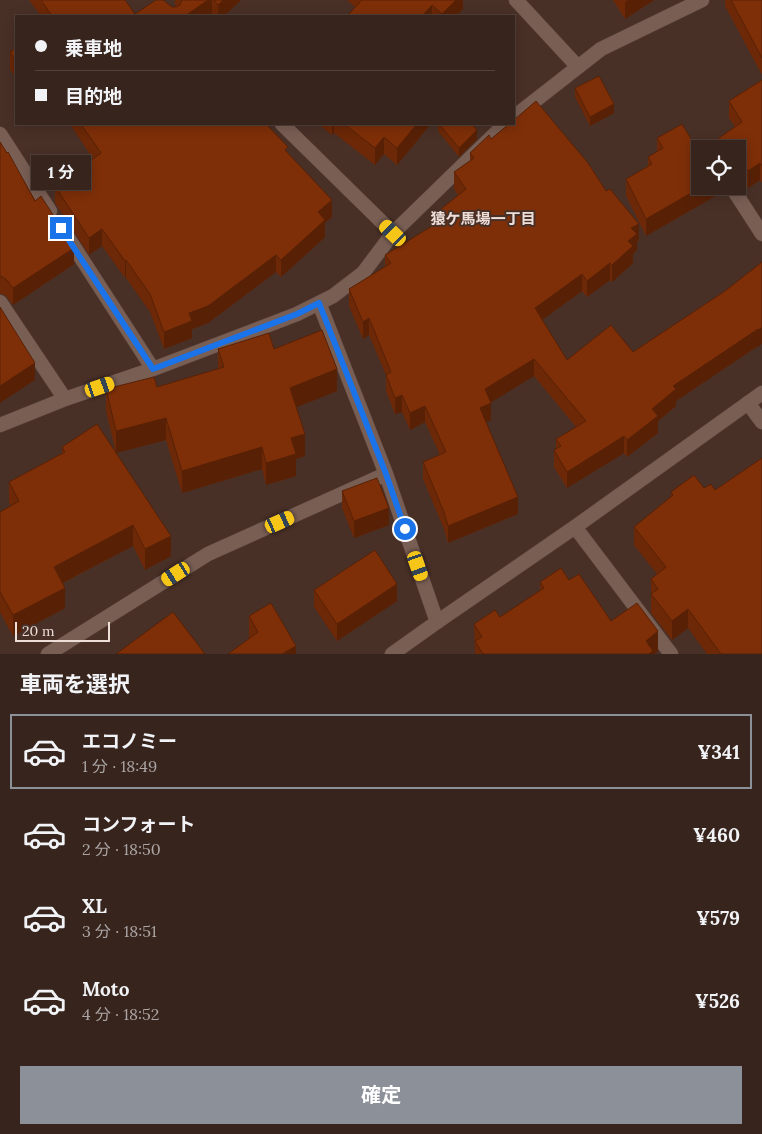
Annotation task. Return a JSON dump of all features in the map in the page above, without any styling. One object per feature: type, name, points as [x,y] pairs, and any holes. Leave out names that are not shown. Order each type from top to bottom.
[{"type":"street","points":[[516,0],[578,67]]},
{"type":"street","points":[[515,116],[601,49],[702,0]]},
{"type":"street","points":[[283,125],[393,233]]},
{"type":"street","points":[[0,425],[65,399],[153,369],[297,314],[333,296],[364,272],[393,233],[504,125]]},
{"type":"street","points":[[0,134],[153,369]]},
{"type":"street","points":[[737,195],[762,234]]},
{"type":"street","points":[[0,302],[65,399]]},
{"type":"street","points":[[319,303],[386,474],[437,622]]},
{"type":"street","points":[[392,654],[575,527],[762,393]]},
{"type":"street","points":[[748,403],[762,422]]},
{"type":"street","points":[[48,654],[208,554],[386,474]]},
{"type":"street","points":[[575,527],[671,654]]},
{"type":"building","points":[[41,0],[125,0],[135,14],[156,0],[163,0],[172,7],[176,7],[180,5],[182,0],[208,0],[186,15],[51,15]]},
{"type":"building","points":[[214,0],[223,0],[218,5]]},
{"type":"building","points":[[362,0],[456,0],[442,14],[432,5],[423,15],[348,15]]},
{"type":"building","points":[[731,0],[762,0],[762,58]]},
{"type":"building","points":[[15,49],[15,60],[10,52]]},
{"type":"building","points":[[599,76],[614,104],[590,117],[575,88]]},
{"type":"building","points":[[762,80],[762,166],[760,163],[748,171],[746,168],[746,140],[716,140],[742,122],[729,101]]},
{"type":"building","points":[[536,101],[588,163],[606,191],[610,189],[639,224],[631,228],[637,234],[628,241],[633,246],[612,265],[610,263],[587,281],[582,274],[535,308],[567,360],[611,325],[633,352],[725,291],[762,262],[762,328],[673,386],[676,389],[652,409],[658,416],[627,440],[624,436],[567,472],[554,450],[561,446],[556,439],[586,421],[534,359],[485,389],[491,403],[480,408],[518,497],[448,526],[423,462],[446,452],[425,406],[410,413],[402,395],[395,398],[386,375],[391,372],[369,318],[363,322],[349,289],[391,263],[385,255],[442,220],[436,213],[466,189],[454,172],[474,158],[470,153],[489,135],[491,139],[508,125],[515,125],[515,119]]},
{"type":"building","points":[[682,124],[692,140],[691,193],[646,219],[626,179],[652,164],[648,157],[663,148],[657,138]]},
{"type":"building","points":[[82,125],[267,125],[288,147],[285,150],[332,200],[318,212],[325,220],[281,260],[276,255],[208,306],[189,313],[192,321],[164,332],[150,294],[126,260],[102,229],[89,238],[55,186],[101,153]]},
{"type":"building","points":[[345,125],[416,125],[397,148],[384,137],[375,148]]},
{"type":"building","points":[[440,125],[473,125],[477,130],[459,148]]},
{"type":"building","points":[[0,142],[8,152],[35,201],[41,196],[74,248],[13,288],[7,280],[0,277]]},
{"type":"building","points":[[0,307],[35,363],[0,386]]},
{"type":"building","points":[[322,330],[337,369],[290,388],[305,434],[291,438],[296,454],[266,463],[262,447],[182,471],[166,418],[116,431],[106,389],[154,377],[157,387],[224,367],[218,349],[269,333],[274,349]]},
{"type":"building","points":[[97,424],[171,536],[145,549],[133,525],[54,567],[65,588],[13,615],[0,592],[0,512],[19,501],[9,482],[65,452],[62,447]]},
{"type":"building","points":[[762,458],[762,654],[721,654],[688,609],[672,621],[651,594],[658,589],[651,579],[666,567],[634,527],[673,495],[671,492],[694,475],[704,488],[711,484],[715,490]]},
{"type":"building","points":[[377,478],[389,508],[354,521],[342,491]]},
{"type":"building","points":[[375,550],[397,584],[337,624],[314,590]]},
{"type":"building","points":[[561,568],[569,580],[579,574],[611,621],[637,603],[658,631],[646,641],[653,651],[649,654],[483,654],[475,641],[482,637],[474,624],[495,610],[500,617],[544,588],[540,582]]},
{"type":"building","points":[[271,603],[296,646],[282,654],[228,654],[258,632],[249,616]]},
{"type":"building","points":[[173,612],[205,654],[116,654]]},
{"type":"district","name":"猿ケ馬場一丁目","points":[[483,219]]},
{"type":"route","points":[[61,228],[153,369],[297,314],[319,303],[386,474],[405,529]]}]
